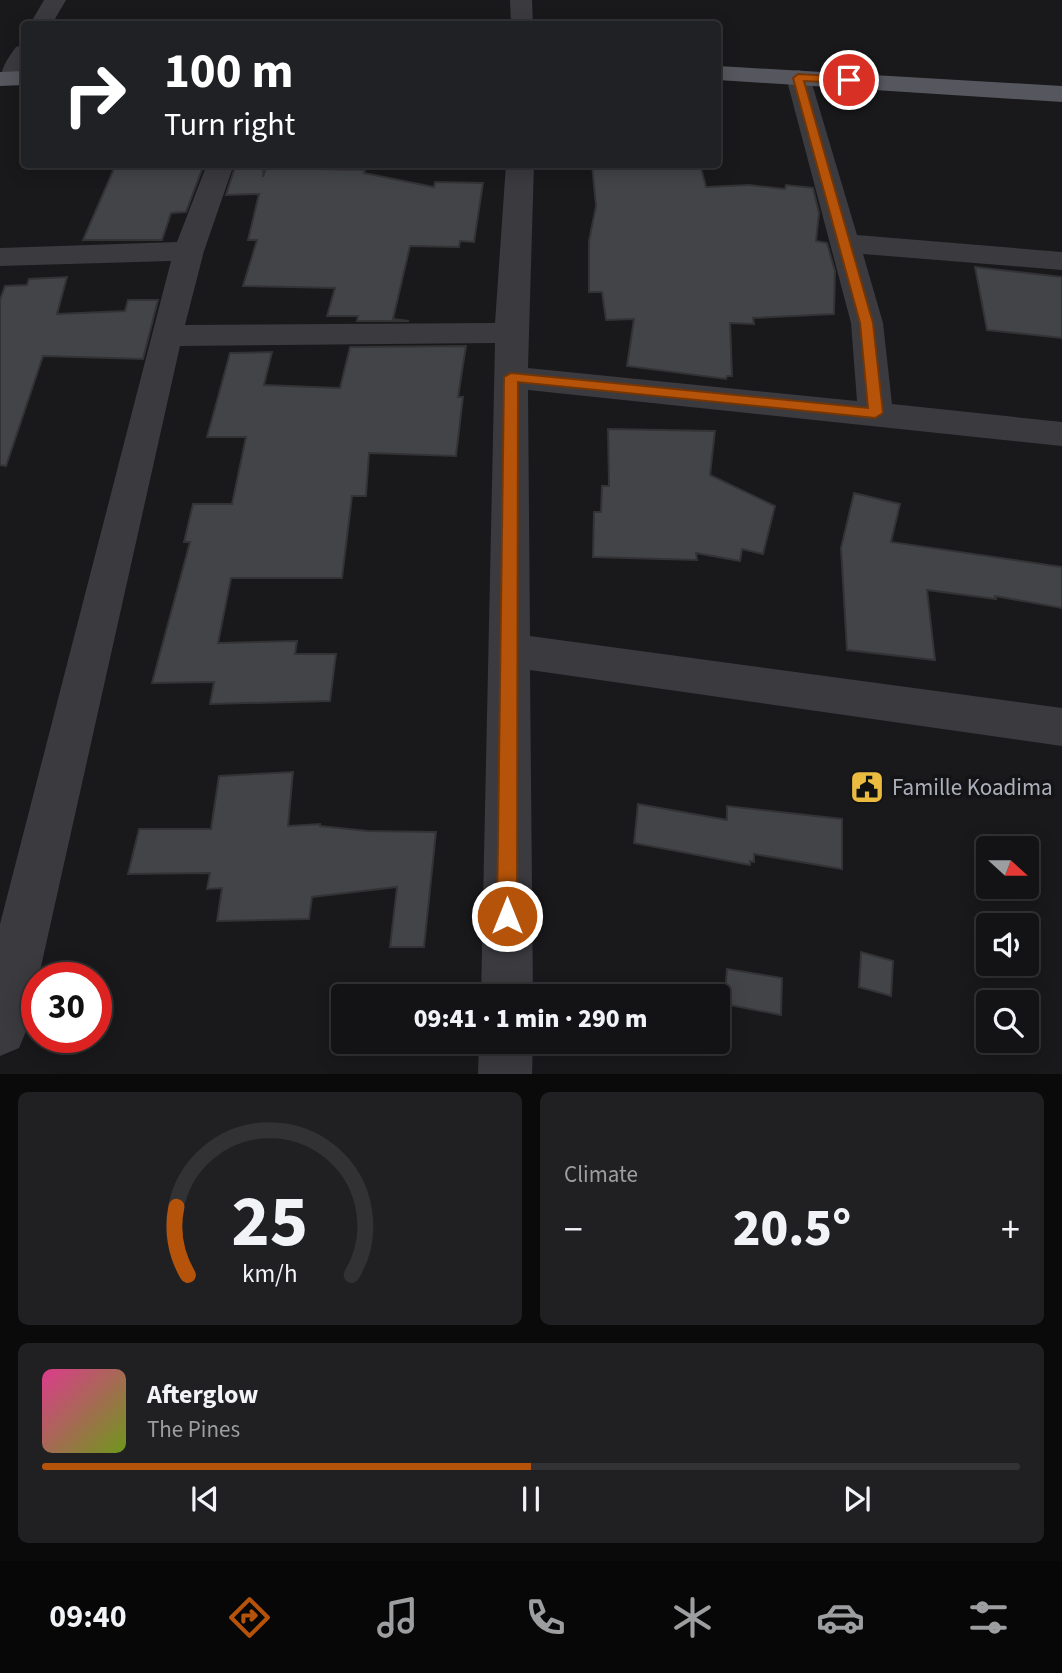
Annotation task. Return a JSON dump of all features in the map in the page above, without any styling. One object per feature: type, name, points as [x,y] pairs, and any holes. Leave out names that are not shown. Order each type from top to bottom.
[{"type":"main road","points":[[721,73],[1062,94]]},
{"type":"street","points":[[43,21],[55,0]]},
{"type":"street","points":[[521,0],[522,21]]},
{"type":"street","points":[[11,79],[21,58]]},
{"type":"street","points":[[798,78],[867,323],[875,413]]},
{"type":"street","points":[[0,1029],[166,336],[189,251],[220,168]]},
{"type":"street","points":[[507,984],[511,333],[520,168]]},
{"type":"street","points":[[844,243],[1062,261]]},
{"type":"street","points":[[0,257],[189,251]]},
{"type":"street","points":[[166,336],[511,333]]},
{"type":"street","points":[[511,377],[1062,434]]},
{"type":"street","points":[[509,650],[1062,727]]},
{"type":"street","points":[[505,1074],[506,1054]]},
{"type":"building","points":[[114,168],[202,168],[186,212],[171,213],[162,240],[83,240]]},
{"type":"building","points":[[235,168],[263,168],[263,177],[266,168],[365,170],[364,173],[434,187],[435,182],[483,183],[474,242],[460,241],[459,247],[410,246],[393,319],[409,321],[357,321],[358,316],[327,316],[335,288],[243,286],[257,240],[248,240],[259,194],[226,195]]},
{"type":"building","points":[[592,168],[701,168],[706,187],[749,185],[785,189],[786,185],[813,188],[819,213],[816,241],[827,243],[835,271],[834,314],[753,318],[754,324],[730,323],[732,376],[727,376],[726,379],[627,366],[634,319],[606,320],[602,292],[589,292],[589,241],[596,206]]},
{"type":"building","points":[[975,267],[1062,277],[1062,338],[987,330]]},
{"type":"building","points":[[67,277],[57,314],[125,311],[128,300],[158,300],[143,359],[43,356],[6,466],[0,465],[0,300],[5,286],[27,285],[29,279]]},
{"type":"building","points":[[466,346],[458,397],[463,397],[456,456],[369,453],[366,496],[352,496],[342,578],[231,578],[218,643],[297,641],[295,654],[336,654],[330,701],[210,704],[214,682],[152,683],[190,542],[184,542],[193,504],[232,504],[246,437],[207,437],[230,353],[272,352],[264,385],[340,388],[350,347]]},
{"type":"building","points":[[608,429],[715,431],[710,475],[775,506],[763,554],[742,549],[740,561],[696,553],[697,560],[593,557],[594,512],[601,512],[602,486],[609,486]]},
{"type":"building","points":[[854,493],[900,504],[891,542],[1062,567],[1062,608],[995,596],[996,599],[927,590],[935,660],[847,650],[841,548]]},
{"type":"building","points":[[293,772],[288,826],[320,824],[368,831],[436,832],[424,947],[390,947],[397,887],[312,897],[309,919],[217,921],[222,888],[207,889],[210,873],[128,874],[139,829],[211,829],[219,776]]},
{"type":"building","points":[[638,804],[727,820],[727,806],[842,819],[842,869],[754,854],[754,862],[750,861],[750,865],[634,843]]},
{"type":"building","points":[[861,952],[893,961],[891,996],[859,987]]},
{"type":"building","points":[[727,969],[782,978],[781,1015],[730,1005],[730,984],[726,984]]},
{"type":"place","name":"Famille Koadima","points":[[867,787]]},
{"type":"route","points":[[507,916],[511,377],[875,413],[867,323],[798,78],[849,80]]}]
